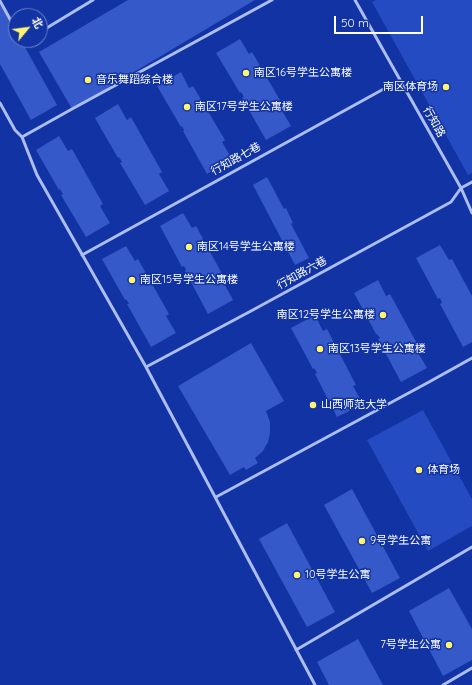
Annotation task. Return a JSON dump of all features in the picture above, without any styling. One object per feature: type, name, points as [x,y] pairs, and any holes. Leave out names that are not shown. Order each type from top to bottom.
[{"type":"lane","points":[[48,27],[93,0]]},
{"type":"lane","points":[[22,137],[272,0]]},
{"type":"lane","name":"行知路","points":[[355,0],[461,188],[472,213]]},
{"type":"lane","points":[[0,1],[8,16]]},
{"type":"lane","name":"行知路七巷","points":[[82,255],[400,80]]},
{"type":"lane","points":[[0,103],[15,130],[22,137],[37,175],[146,367],[315,685]]},
{"type":"lane","points":[[461,188],[472,182]]},
{"type":"lane","name":"行知路六巷","points":[[146,367],[451,202],[461,188]]},
{"type":"lane","points":[[216,497],[472,358]]},
{"type":"lane","points":[[296,650],[472,547]]},
{"type":"lane","points":[[443,685],[472,668]]},
{"type":"shaded area","name":"南区体育场","points":[[376,0],[472,0],[472,173],[468,175],[372,2]]},
{"type":"shaded area","name":"体育场","points":[[423,410],[472,499],[472,526],[428,551],[367,440]]},
{"type":"building","name":"音乐舞蹈综合楼","points":[[128,0],[255,0],[72,109],[39,52]]},
{"type":"building","points":[[0,2],[8,16],[8,48],[25,48],[57,105],[31,120],[0,64]]},
{"type":"building","name":"南区16号学生公寓楼","points":[[240,39],[249,54],[252,52],[284,107],[281,109],[291,126],[266,140],[242,98],[244,97],[241,92],[240,93],[216,53]]},
{"type":"building","name":"南区17号学生公寓楼","points":[[181,72],[189,88],[193,86],[225,140],[222,142],[232,159],[207,174],[183,131],[182,126],[181,127],[157,86]]},
{"type":"building","points":[[118,104],[127,120],[131,117],[162,172],[159,174],[169,191],[145,205],[120,163],[122,162],[119,157],[118,158],[95,118]]},
{"type":"building","points":[[59,136],[68,151],[72,149],[103,204],[100,206],[110,223],[86,237],[61,195],[63,194],[60,189],[59,190],[36,150]]},
{"type":"building","points":[[267,177],[284,209],[286,208],[293,223],[291,224],[309,258],[295,265],[253,185]]},
{"type":"building","name":"南区14号学生公寓楼","points":[[183,213],[192,228],[196,226],[226,281],[224,283],[233,300],[208,314],[185,271],[184,266],[182,267],[160,226]]},
{"type":"building","points":[[440,245],[449,260],[452,259],[472,296],[472,342],[463,347],[440,304],[442,303],[440,298],[438,299],[416,258]]},
{"type":"building","name":"南区15号学生公寓楼","points":[[126,246],[135,261],[138,259],[169,314],[166,316],[176,333],[151,347],[127,304],[129,304],[126,299],[125,300],[102,259]]},
{"type":"building","name":"南区12号学生公寓楼","points":[[378,280],[386,296],[390,294],[420,349],[417,351],[427,368],[401,382],[378,339],[380,338],[376,334],[354,293]]},
{"type":"building","name":"南区13号学生公寓楼","points":[[315,315],[323,331],[327,329],[356,385],[353,386],[363,404],[337,417],[315,374],[317,373],[314,368],[313,369],[291,328]]},
{"type":"building","points":[[251,343],[284,401],[266,411],[270,422],[270,433],[268,442],[263,451],[255,458],[258,463],[246,470],[244,467],[230,475],[178,386]]},
{"type":"building","name":"9号学生公寓","points":[[352,489],[400,578],[372,593],[324,505]]},
{"type":"building","name":"10号学生公寓","points":[[287,523],[335,612],[307,627],[259,539]]},
{"type":"building","name":"7号学生公寓","points":[[449,588],[472,629],[472,660],[443,676],[409,611]]},
{"type":"building","points":[[358,639],[383,685],[329,685],[317,662]]},
{"type":"place","name":"南区16号学生公寓楼","points":[[246,73]]},
{"type":"place","name":"音乐舞蹈综合楼","points":[[88,80]]},
{"type":"place","name":"南区体育场","points":[[446,87]]},
{"type":"place","name":"南区17号学生公寓楼","points":[[187,107]]},
{"type":"place","name":"南区14号学生公寓楼","points":[[189,247]]},
{"type":"place","name":"南区15号学生公寓楼","points":[[132,280]]},
{"type":"place","name":"南区12号学生公寓楼","points":[[383,315]]},
{"type":"place","name":"南区13号学生公寓楼","points":[[320,349]]},
{"type":"place","name":"山西师范大学","points":[[313,405]]},
{"type":"place","name":"体育场","points":[[419,470]]},
{"type":"place","name":"9号学生公寓","points":[[362,541]]},
{"type":"place","name":"10号学生公寓","points":[[297,575]]},
{"type":"place","name":"7号学生公寓","points":[[449,645]]}]
